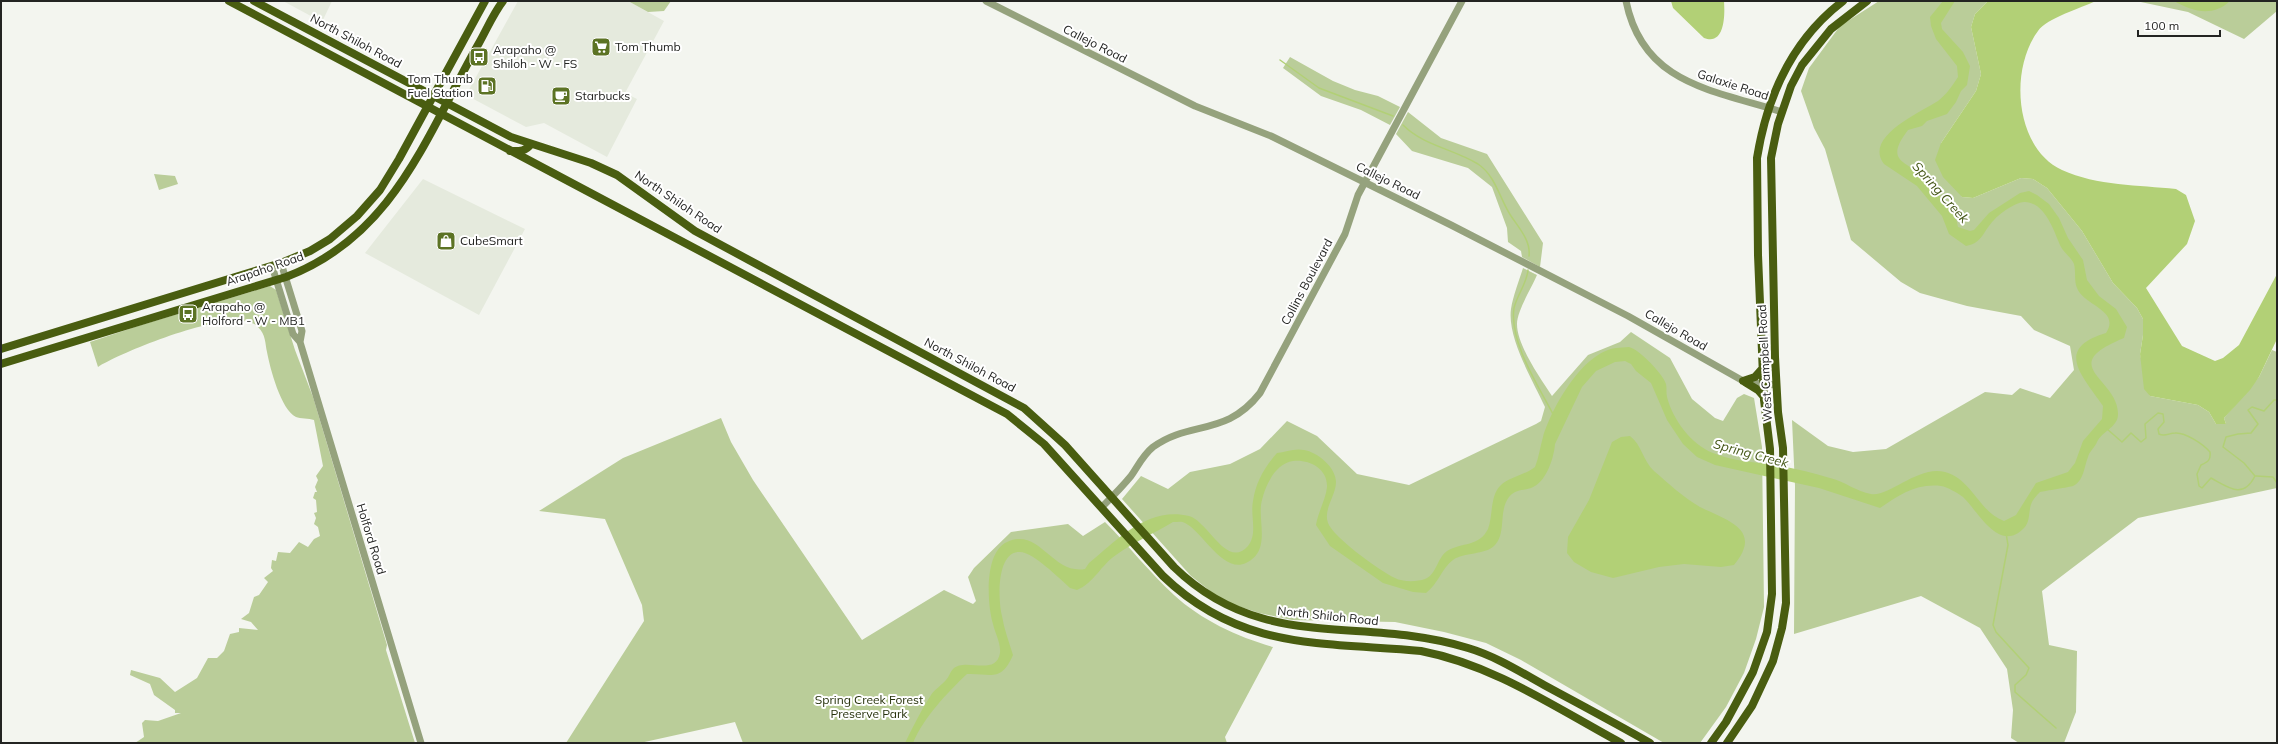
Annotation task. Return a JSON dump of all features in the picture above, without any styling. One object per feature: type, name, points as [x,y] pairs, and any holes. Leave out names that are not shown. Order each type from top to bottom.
[{"type":"main road","name":"North Shiloh Road","points":[[229,1],[509,151],[996,407],[1036,436],[1175,587],[1204,608],[1236,625],[1279,639],[1414,650],[1442,655],[1501,677],[1620,743]]},
{"type":"main road","name":"North Shiloh Road","points":[[254,1],[511,137],[591,163],[617,175],[699,233],[1024,408],[1055,434],[1185,578],[1216,600],[1241,612],[1288,626],[1420,638],[1468,648],[1499,661],[1650,743]]},
{"type":"main road","name":"Arapaho Road","points":[[1,349],[281,264],[317,247],[354,219],[373,199],[388,179],[485,1]]},
{"type":"main road","name":"Arapaho Road","points":[[1,364],[286,277],[311,266],[334,252],[363,229],[386,206],[400,186],[503,1]]},
{"type":"main road","name":"West Campbell Road","points":[[1711,743],[1737,703],[1758,658],[1770,619],[1773,568],[1770,449],[1764,397],[1758,255],[1757,158],[1769,108],[1780,77],[1791,57],[1808,34],[1829,12],[1843,1]]},
{"type":"main road","name":"West Campbell Road","points":[[1727,743],[1755,700],[1775,657],[1786,603],[1783,448],[1776,385],[1770,173],[1774,140],[1790,86],[1802,65],[1831,29],[1866,1]]},
{"type":"main road","points":[[300,39],[306,28]]},
{"type":"main road","points":[[1791,57],[1802,65]]},
{"type":"main road","points":[[376,80],[382,68]]},
{"type":"main road","points":[[509,151],[522,151],[527,149],[531,144]]},
{"type":"main road","points":[[354,219],[363,229]]},
{"type":"main road","points":[[1744,381],[1755,377],[1763,368]]},
{"type":"main road","points":[[1744,381],[1758,390],[1764,397]]},
{"type":"street","name":"Callejo Road","points":[[986,1],[1195,106],[1270,136],[1365,182],[1628,316],[1744,381],[1764,385],[1776,385]]},
{"type":"street","name":"Collins Boulevard","points":[[1102,507],[1153,447],[1174,436],[1204,429],[1230,420],[1253,402],[1260,393],[1345,234],[1358,195],[1462,1]]},
{"type":"street","name":"Galaxie Road","points":[[1626,1],[1632,25],[1646,50],[1668,71],[1697,86],[1782,112]]},
{"type":"street","name":"Holford Road","points":[[281,264],[302,331],[300,342]]},
{"type":"street","name":"Holford Road","points":[[272,266],[293,334],[300,342],[421,743]]},
{"type":"shaded area","points":[[283,1],[332,1],[322,22]]},
{"type":"shaded area","points":[[518,1],[628,1],[664,21],[625,93],[637,99],[607,157],[544,123],[526,127],[466,95]]},
{"type":"shaded area","points":[[1671,1],[1724,1],[1724,21],[1720,34],[1716,38],[1704,38],[1673,8]]},
{"type":"shaded area","points":[[1943,1],[1955,1],[1941,23],[1942,29],[1963,52],[1970,66],[1967,85],[1961,91],[1956,102],[1947,114],[1927,121],[1922,126],[1908,130],[1898,149],[1900,160],[1927,180],[1952,211],[1958,227],[1970,231],[1974,230],[1989,213],[2020,193],[2029,191],[2037,195],[2049,204],[2059,218],[2068,238],[2083,260],[2087,280],[2099,296],[2116,309],[2127,327],[2124,338],[2104,348],[2094,357],[2092,365],[2095,373],[2109,390],[2115,401],[2118,413],[2116,422],[2099,438],[2090,453],[2082,477],[2077,484],[2040,492],[2032,502],[2029,519],[2026,525],[2015,535],[2006,536],[1990,528],[1963,497],[1952,490],[1941,486],[1924,486],[1916,488],[1880,508],[1819,488],[1715,465],[1697,457],[1683,444],[1667,420],[1651,383],[1636,371],[1631,364],[1625,361],[1615,362],[1596,371],[1582,387],[1555,444],[1551,463],[1545,476],[1531,488],[1517,491],[1509,497],[1504,509],[1502,529],[1498,541],[1494,546],[1485,551],[1458,557],[1453,560],[1426,593],[1413,592],[1383,583],[1330,546],[1316,525],[1326,492],[1326,480],[1321,470],[1316,466],[1311,463],[1299,461],[1286,463],[1280,467],[1267,484],[1261,505],[1261,545],[1253,558],[1246,563],[1237,565],[1229,563],[1213,550],[1192,527],[1181,522],[1173,522],[1123,550],[1111,559],[1088,583],[1077,590],[1070,588],[1032,556],[1020,552],[1012,554],[1006,559],[1000,578],[1000,600],[1003,621],[1013,655],[1009,664],[1000,673],[994,675],[967,674],[944,697],[923,724],[913,743],[905,743],[931,695],[943,684],[953,669],[958,666],[965,665],[993,664],[997,660],[1000,649],[989,604],[989,579],[994,556],[1007,542],[1018,539],[1028,541],[1064,565],[1074,569],[1085,569],[1089,563],[1122,535],[1134,527],[1147,520],[1174,514],[1189,516],[1196,520],[1225,548],[1233,552],[1240,552],[1248,546],[1253,536],[1252,506],[1258,481],[1264,470],[1277,453],[1301,450],[1309,451],[1320,457],[1333,471],[1336,482],[1328,508],[1327,518],[1328,523],[1338,537],[1369,561],[1395,578],[1410,581],[1425,579],[1432,574],[1441,558],[1447,551],[1480,539],[1484,535],[1490,524],[1493,501],[1500,486],[1508,480],[1535,467],[1547,425],[1570,383],[1592,359],[1604,352],[1616,348],[1629,347],[1639,352],[1656,368],[1666,384],[1667,397],[1678,422],[1697,444],[1713,453],[1738,460],[1781,466],[1812,473],[1835,479],[1871,494],[1879,494],[1887,491],[1925,473],[1935,471],[1945,472],[1955,476],[1969,488],[1981,503],[1995,516],[2004,521],[2016,515],[2036,483],[2068,472],[2075,463],[2083,441],[2102,419],[2103,406],[2081,374],[2077,364],[2076,355],[2080,347],[2090,340],[2106,333],[2109,325],[2109,319],[2105,313],[2081,294],[2077,288],[2074,264],[2062,249],[2048,219],[2038,207],[2025,202],[2013,206],[1996,217],[1976,242],[1966,246],[1949,234],[1942,216],[1917,186],[1884,164],[1880,154],[1881,144],[1887,135],[1897,126],[1941,99],[1958,77],[1957,66],[1936,39],[1931,26],[1930,17]]},
{"type":"shaded area","points":[[1988,1],[2096,1],[2056,18],[2042,26],[2029,47],[2023,66],[2020,86],[2026,127],[2034,144],[2046,159],[2062,170],[2089,179],[2104,182],[2176,189],[2186,195],[2195,221],[2187,244],[2146,288],[2182,346],[2215,361],[2223,358],[2239,345],[2277,274],[2277,339],[2259,377],[2250,390],[2224,418],[2226,424],[2216,424],[2209,412],[2198,405],[2150,396],[2144,389],[2140,354],[2143,335],[2143,319],[2137,308],[2113,283],[2082,231],[2047,188],[2033,179],[2021,178],[1973,198],[1962,197],[1943,177],[1935,160],[1941,143],[1976,91],[1981,74],[1971,27],[1975,14]]},
{"type":"shaded area","points":[[2174,1],[2230,1],[2217,9],[2203,11],[2188,8]]},
{"type":"shaded area","name":"CubeSmart","points":[[423,179],[525,229],[479,315],[365,253]]},
{"type":"shaded area","points":[[1630,436],[1637,444],[1650,467],[1670,485],[1700,507],[1720,516],[1738,527],[1743,534],[1745,543],[1742,553],[1734,565],[1721,567],[1684,564],[1659,567],[1613,578],[1591,572],[1574,562],[1567,553],[1568,537],[1589,500],[1612,442],[1621,437]]},
{"type":"green space","points":[[628,1],[671,1],[664,11],[648,12]]},
{"type":"green space","points":[[1879,1],[1988,1],[1975,14],[1971,27],[1981,74],[1976,91],[1941,143],[1962,197],[1973,198],[2021,178],[2033,179],[2047,188],[2082,231],[2113,283],[2137,308],[2143,319],[2143,335],[2140,354],[2150,396],[2198,405],[2209,412],[2216,424],[2226,424],[2224,418],[2259,377],[2272,350],[2277,352],[2277,488],[2138,518],[2042,591],[2049,645],[2077,651],[2076,712],[2064,743],[2019,743],[2011,738],[2013,710],[2007,669],[1980,628],[1921,596],[1794,634],[1795,486],[1792,420],[1828,446],[1853,452],[1886,449],[1985,392],[2012,395],[2020,388],[2050,398],[2074,370],[2070,346],[2034,330],[2021,316],[1967,306],[1920,293],[1901,282],[1851,240],[1825,149],[1814,128],[1801,91],[1809,68],[1840,26]]},
{"type":"green space","points":[[2136,1],[2277,1],[2277,11],[2244,39],[2188,12]]},
{"type":"green space","points":[[1290,57],[1333,81],[1355,90],[1378,96],[1400,107],[1390,125],[1361,110],[1321,96],[1283,68]]},
{"type":"green space","points":[[1408,112],[1441,138],[1487,154],[1543,243],[1540,267],[1522,257],[1521,251],[1508,242],[1507,228],[1492,187],[1468,168],[1412,151],[1396,134]]},
{"type":"green space","points":[[154,174],[175,176],[178,184],[159,190]]},
{"type":"green space","points":[[1523,268],[1537,275],[1519,313],[1517,324],[1518,332],[1530,361],[1552,396],[1588,355],[1620,342],[1631,332],[1670,358],[1692,399],[1715,418],[1723,421],[1737,398],[1744,394],[1754,398],[1762,447],[1764,607],[1756,639],[1744,673],[1726,707],[1700,743],[1664,743],[1521,660],[1486,643],[1444,632],[1395,622],[1292,620],[1259,613],[1223,601],[1191,576],[1122,499],[1141,476],[1168,489],[1190,472],[1230,464],[1260,449],[1287,421],[1317,436],[1357,474],[1409,485],[1536,424],[1541,421],[1545,407],[1522,359],[1513,333],[1511,320],[1512,304]]},
{"type":"green space","points":[[270,286],[276,290],[295,350],[313,397],[387,645],[386,650],[415,743],[135,743],[144,737],[142,723],[145,720],[158,721],[181,713],[175,713],[175,710],[154,695],[150,684],[130,675],[131,670],[160,678],[175,692],[197,678],[208,658],[217,658],[224,651],[230,634],[239,632],[239,628],[258,630],[251,622],[241,619],[249,613],[254,597],[259,595],[268,582],[264,578],[273,571],[271,568],[272,560],[276,561],[278,552],[290,553],[299,542],[308,547],[314,539],[320,536],[318,527],[314,524],[316,518],[314,513],[317,512],[316,500],[313,498],[315,492],[317,492],[315,487],[318,480],[316,476],[323,466],[314,420],[296,417],[291,413],[281,398],[268,359],[264,336],[258,327],[246,322],[228,321],[204,326],[179,333],[130,351],[98,367],[90,342]]},
{"type":"green space","name":"Spring Creek Forest Preserve Park","points":[[721,418],[731,442],[753,480],[862,640],[944,590],[973,604],[976,601],[968,577],[974,568],[1011,532],[1068,524],[1083,536],[1105,522],[1156,577],[1185,604],[1220,627],[1273,647],[1225,737],[1227,743],[743,743],[735,722],[640,743],[566,743],[644,621],[642,605],[605,519],[539,511],[623,458]]},
{"type":"waterway","points":[[1280,60],[1319,88],[1393,116]]},
{"type":"waterway","points":[[1403,125],[1420,138],[1469,159],[1484,169],[1493,182],[1507,210],[1524,235],[1528,245],[1529,256]]},
{"type":"waterway","points":[[1528,270],[1526,280],[1514,308],[1516,335],[1526,364],[1554,416]]},
{"type":"waterway","points":[[2107,429],[2122,442],[2131,433],[2141,442],[2146,438],[2145,424],[2158,413],[2163,414],[2164,422],[2158,429],[2159,434],[2184,434],[2198,442],[2210,452],[2209,459],[2201,465],[2197,474],[2199,486],[2202,488],[2211,478],[2229,488],[2240,490],[2245,488],[2255,476],[2244,463],[2223,447],[2226,437],[2251,433],[2258,424],[2248,410],[2252,407],[2264,411],[2274,400],[2277,400]]},
{"type":"waterway","points":[[2256,476],[2273,477],[2277,483]]},
{"type":"waterway","points":[[2006,533],[2008,545],[1993,625],[1996,632],[2029,668],[2026,675],[2015,685],[2015,692],[2056,728]]},
{"type":"place","name":"Tom Thumb","points":[[601,47]]},
{"type":"place","name":"Arapaho @ Shiloh - W - FS","points":[[479,57]]},
{"type":"place","name":"Tom Thumb Fuel Station","points":[[487,86]]},
{"type":"place","name":"Starbucks","points":[[561,96]]},
{"type":"place","name":"CubeSmart","points":[[446,241]]},
{"type":"place","name":"Arapaho @ Holford - W - MB1","points":[[188,314]]},
{"type":"water label","name":"Spring Creek","points":[[1941,192]]},
{"type":"water label","name":"Spring Creek","points":[[1751,453]]}]
